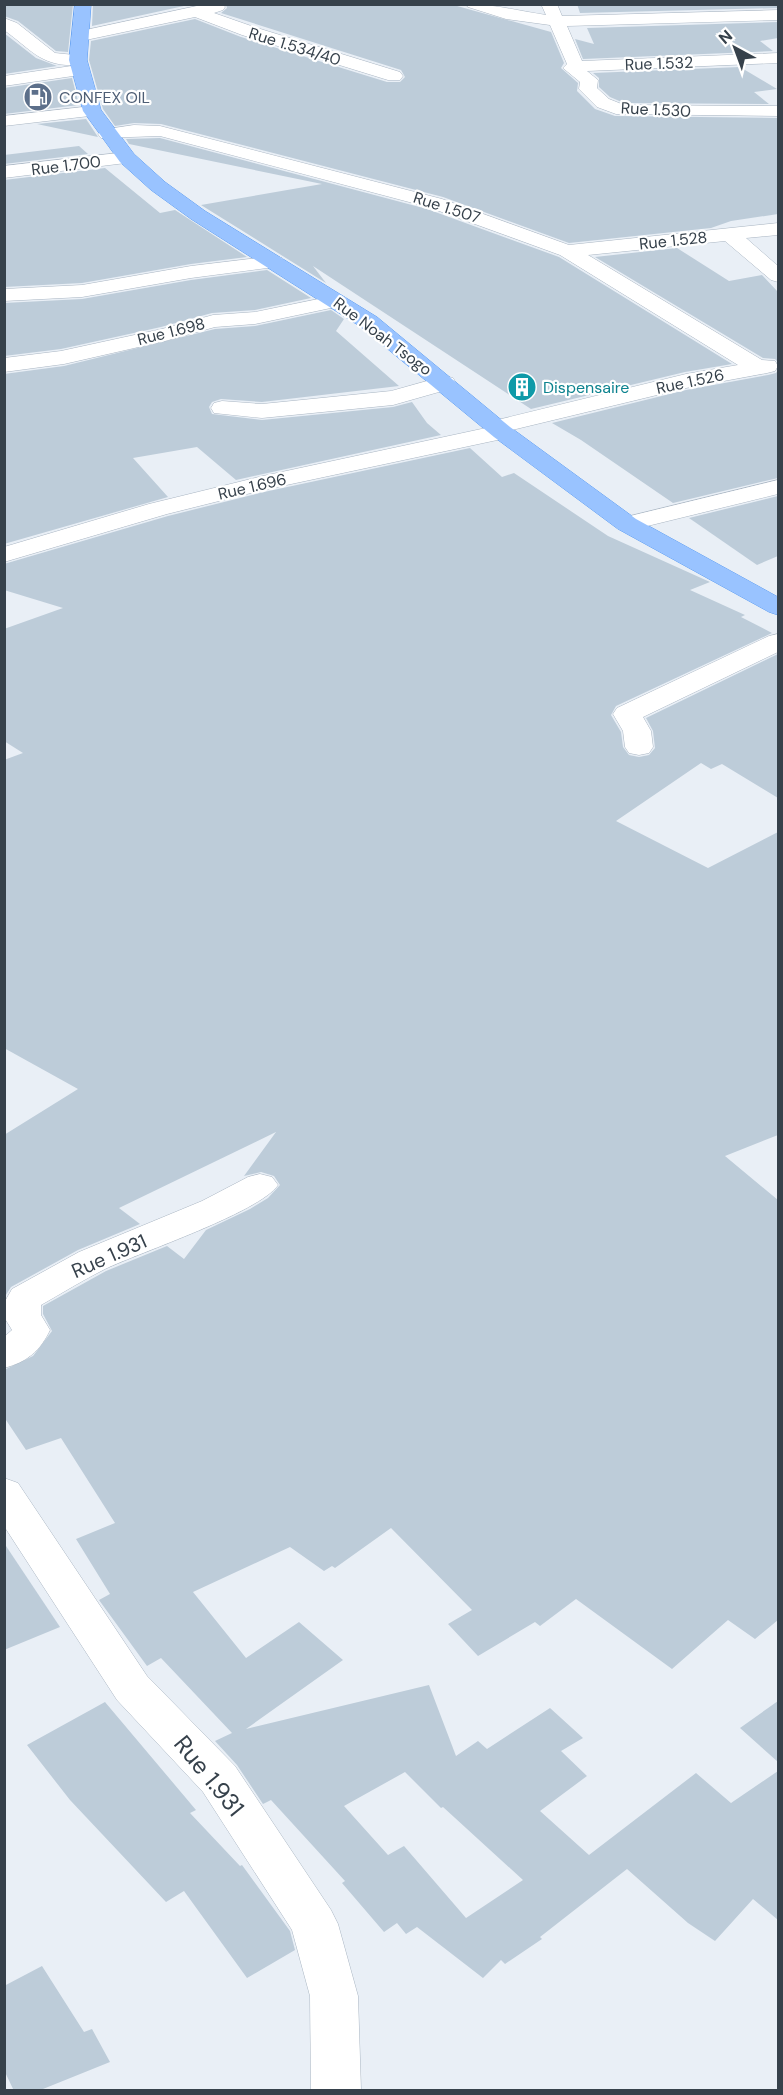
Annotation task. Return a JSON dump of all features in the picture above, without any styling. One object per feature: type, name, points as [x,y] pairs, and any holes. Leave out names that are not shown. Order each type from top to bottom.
[{"type":"main road","name":"Rue Noah Tsogo","points":[[83,4],[79,65],[92,111],[127,158],[173,198],[369,322],[500,430],[627,524],[778,607]]},
{"type":"street","points":[[81,36],[229,4]]},
{"type":"street","points":[[474,4],[506,14],[778,15]]},
{"type":"street","name":"Rue 1.534/40","points":[[197,12],[249,31],[394,76]]},
{"type":"street","name":"Rue 1.530","points":[[552,13],[576,66],[572,68],[589,80],[588,89],[603,103],[622,110],[778,111]]},
{"type":"street","points":[[4,23],[17,30],[48,56],[79,65]]},
{"type":"street","name":"Rue 1.532","points":[[576,66],[778,58]]},
{"type":"street","points":[[4,81],[79,65]]},
{"type":"street","points":[[4,121],[92,111]]},
{"type":"street","name":"Rue 1.507","points":[[107,134],[135,130],[160,131],[435,203],[567,251],[768,366]]},
{"type":"street","name":"Rue 1.700","points":[[4,172],[127,158]]},
{"type":"street","name":"Rue 1.528","points":[[567,251],[778,229]]},
{"type":"street","points":[[729,234],[778,276]]},
{"type":"street","points":[[4,295],[82,291],[190,272],[275,262]]},
{"type":"street","name":"Rue 1.698","points":[[4,365],[64,357],[82,351],[165,335],[213,321],[255,318],[338,302]]},
{"type":"street","name":"Rue 1.526","points":[[500,430],[605,399],[768,366]]},
{"type":"street","points":[[222,408],[262,411],[393,398],[445,383]]},
{"type":"street","name":"Rue 1.696","points":[[4,555],[179,504],[274,480],[500,430]]},
{"type":"street","points":[[627,524],[778,487]]},
{"type":"street","points":[[639,747],[638,730],[627,714],[778,642]]},
{"type":"street","name":"Rue 1.931","points":[[4,1355],[26,1341],[31,1330],[21,1315],[20,1308],[25,1298],[92,1261],[215,1209],[260,1185]]},
{"type":"street","name":"Rue 1.931","points":[[4,1493],[132,1688],[219,1779],[314,1924],[334,1996],[336,2091]]},
{"type":"building","points":[[4,4],[73,4],[68,52],[56,51],[18,21],[4,16]]},
{"type":"building","points":[[93,4],[193,4],[92,26]]},
{"type":"building","points":[[226,4],[450,4],[551,32],[564,63],[561,68],[578,83],[577,91],[595,109],[615,116],[778,118],[778,214],[731,221],[711,228],[569,243],[443,197],[161,124],[134,123],[115,126],[103,109],[89,60],[91,41],[195,19],[241,37],[387,82],[400,82],[405,77],[401,70],[221,13],[227,8]]},
{"type":"building","points":[[577,4],[778,4],[778,8],[580,13]]},
{"type":"building","points":[[778,22],[778,38],[760,41],[773,51],[583,59],[575,39],[594,44],[587,28]]},
{"type":"building","points":[[4,33],[36,58],[57,66],[4,74]]},
{"type":"building","points":[[740,67],[777,89],[754,92],[769,104],[624,103],[610,97],[599,87],[599,78],[593,73]]},
{"type":"building","points":[[72,78],[79,105],[4,114],[4,88]]},
{"type":"building","points":[[86,119],[98,137],[37,124]]},
{"type":"building","points":[[160,138],[427,209],[559,257],[732,364],[685,372],[531,409],[313,266],[326,283],[201,205],[322,184],[129,144],[126,139]]},
{"type":"building","points":[[79,146],[88,154],[4,164],[4,155]]},
{"type":"building","points":[[105,168],[160,213],[175,210],[247,257],[191,264],[82,283],[4,287],[4,180]]},
{"type":"building","points":[[677,248],[729,281],[762,275],[778,292],[778,362],[775,359],[763,358],[595,257]]},
{"type":"building","points":[[267,270],[311,298],[255,310],[212,313],[61,349],[4,356],[4,303],[82,299],[191,280]]},
{"type":"building","points":[[331,310],[344,319],[336,331],[399,386],[262,402],[221,399],[212,402],[209,407],[212,414],[262,420],[393,407],[412,402],[427,423],[441,435],[236,480],[197,447],[133,458],[168,497],[4,544],[4,374],[64,366],[215,329],[255,326]]},
{"type":"building","points":[[778,370],[778,478],[673,503],[581,440],[552,423],[686,390],[768,375]]},
{"type":"building","points":[[470,448],[502,477],[514,473],[608,536],[710,582],[690,590],[745,615],[741,617],[772,633],[616,706],[611,715],[621,732],[623,747],[629,755],[639,757],[649,755],[655,748],[653,731],[646,718],[778,654],[778,798],[722,764],[711,769],[701,763],[616,821],[708,868],[778,832],[778,1135],[725,1156],[778,1200],[778,1620],[755,1639],[728,1620],[672,1669],[576,1599],[540,1626],[535,1622],[478,1656],[448,1624],[472,1610],[391,1528],[335,1568],[332,1566],[324,1571],[290,1547],[193,1592],[246,1658],[299,1622],[343,1660],[246,1729],[429,1685],[456,1756],[478,1741],[487,1749],[550,1708],[583,1738],[561,1751],[587,1776],[540,1811],[589,1855],[696,1773],[731,1803],[778,1771],[778,1920],[753,1899],[715,1941],[688,1923],[627,1869],[540,1937],[542,1939],[505,1964],[501,1960],[483,1978],[417,1927],[406,1934],[397,1923],[384,1932],[342,1883],[345,1881],[271,1800],[263,1804],[237,1765],[215,1741],[232,1733],[161,1658],[147,1666],[99,1600],[110,1594],[76,1539],[115,1523],[61,1438],[26,1450],[4,1417],[4,1370],[33,1356],[52,1331],[43,1314],[43,1306],[106,1271],[167,1246],[184,1259],[206,1230],[250,1209],[268,1198],[280,1185],[274,1176],[261,1172],[244,1176],[276,1132],[119,1208],[140,1224],[78,1250],[11,1287],[4,1298],[4,1135],[78,1089],[4,1048],[4,760],[23,753],[4,741],[4,629],[63,608],[4,590],[4,564],[168,516],[264,492]],"holes":[[[405,1772],[441,1808],[443,1807],[523,1880],[466,1918],[404,1846],[388,1855],[344,1806]]]},
{"type":"building","points":[[778,496],[778,556],[757,565],[689,518]]},
{"type":"building","points":[[4,1543],[60,1627],[4,1650]]},
{"type":"building","points":[[778,1701],[778,1762],[740,1728]]},
{"type":"building","points":[[105,1702],[196,1810],[190,1813],[240,1866],[242,1865],[290,1931],[295,1950],[247,1978],[184,1891],[166,1902],[70,1800],[27,1745]]},
{"type":"building","points":[[42,1966],[84,2032],[92,2029],[110,2062],[38,2091],[14,2091],[4,2070],[4,1986]]},
{"type":"place","name":"CONFEX OIL","points":[[38,97]]},
{"type":"place","name":"Dispensaire","points":[[522,387]]}]
